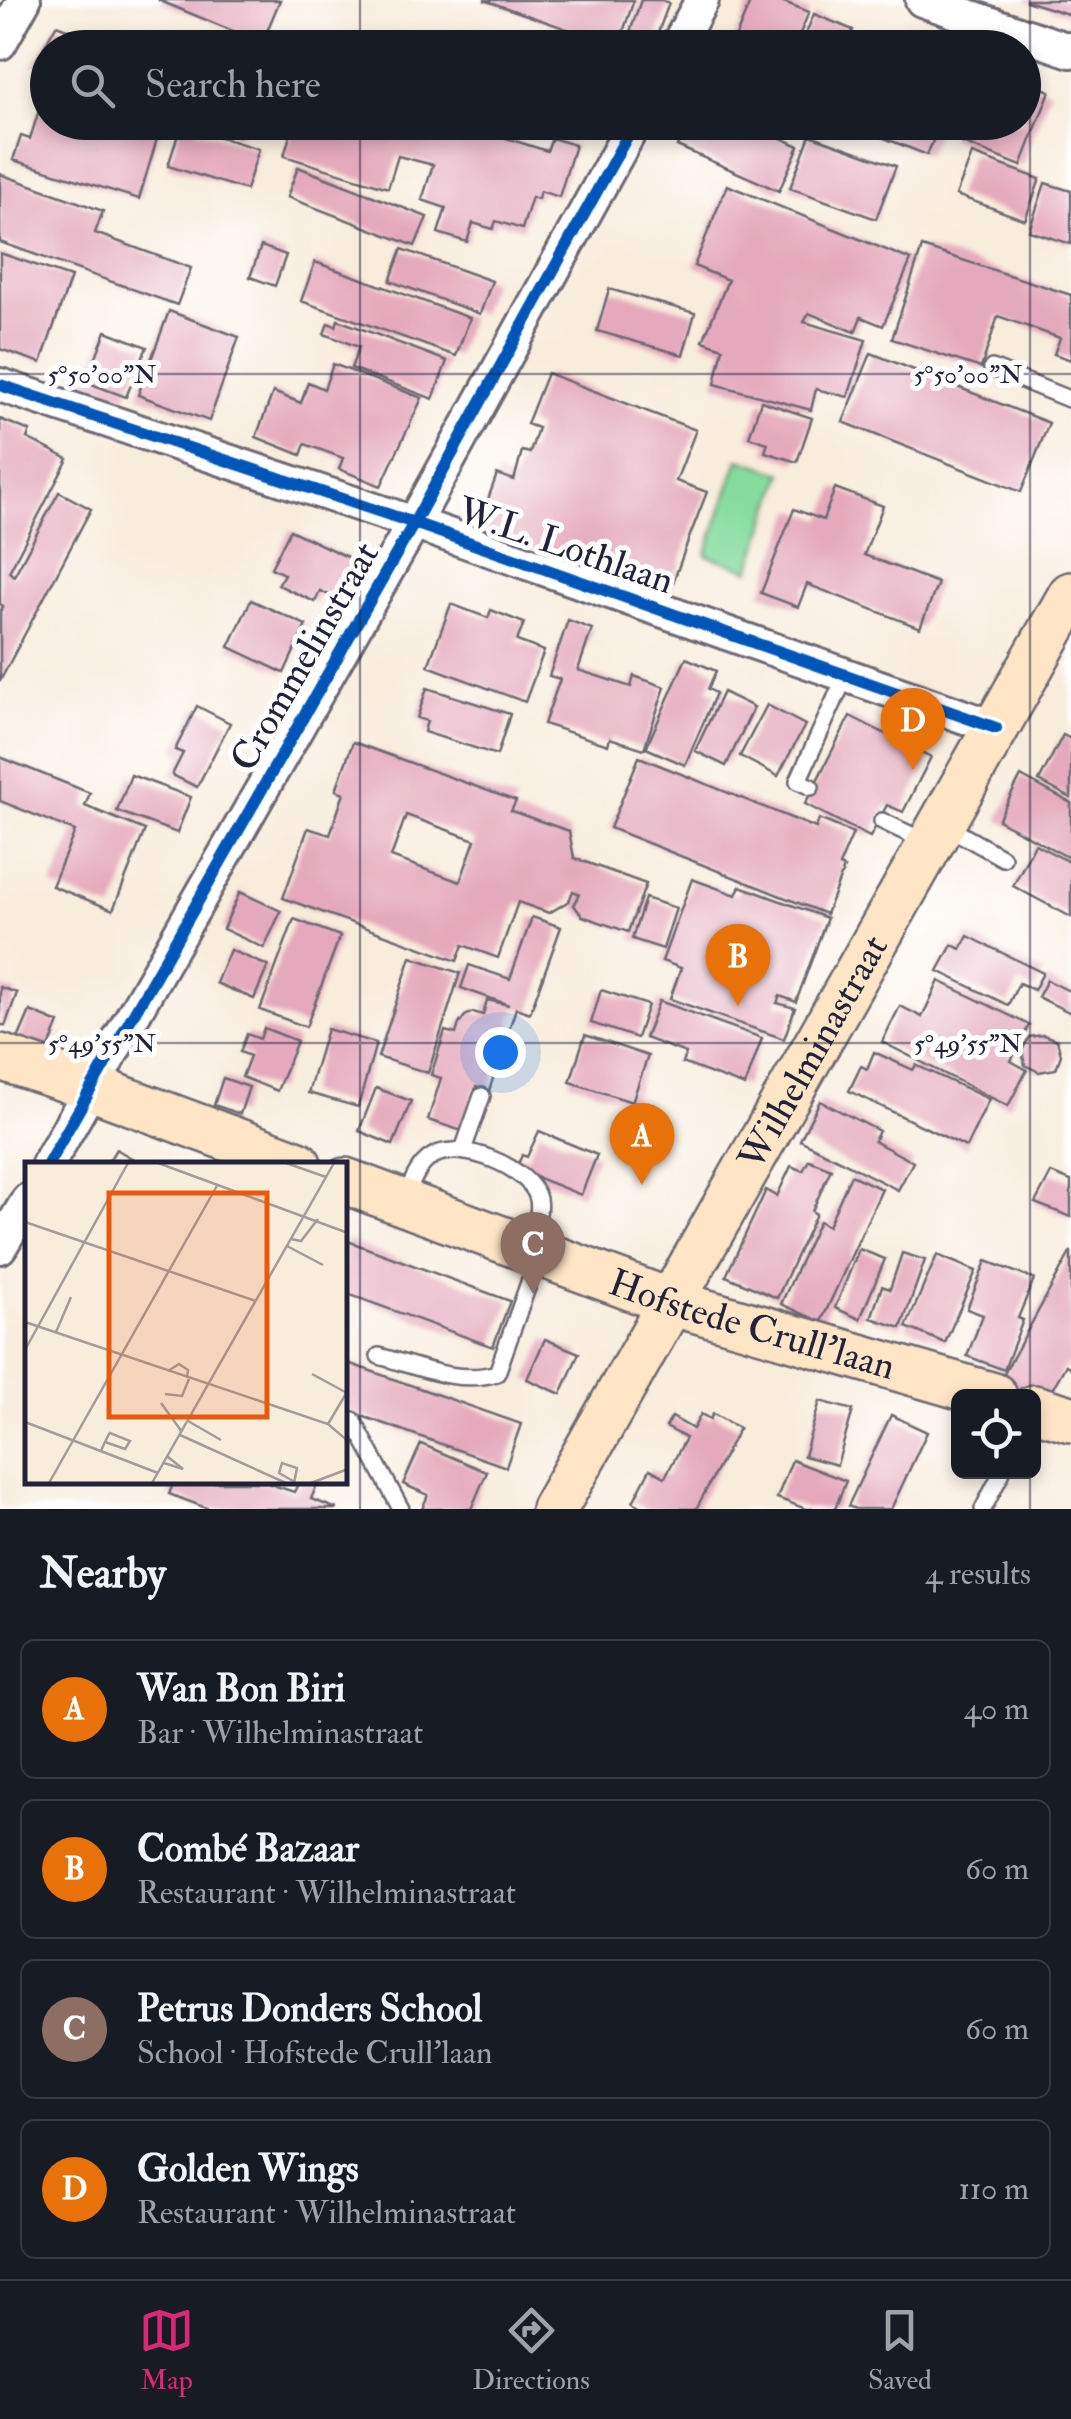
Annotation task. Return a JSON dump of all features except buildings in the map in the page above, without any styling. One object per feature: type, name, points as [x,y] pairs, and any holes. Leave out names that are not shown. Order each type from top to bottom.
[{"type":"street","points":[[0,43],[24,0]]},
{"type":"street","points":[[686,30],[702,0]]},
{"type":"street","points":[[922,0],[1010,30]]},
{"type":"street","points":[[1041,41],[1071,51]]},
{"type":"street","name":"Crommelinstraat","points":[[49,1162],[414,523],[625,140]]},
{"type":"street","name":"W.L. Lothlaan","points":[[0,385],[414,523],[996,728]]},
{"type":"street","name":"Wilhelminastraat","points":[[554,1509],[1071,594]]},
{"type":"street","points":[[0,1057],[293,1162]]},
{"type":"street","name":"Hofstede Crull'laan","points":[[348,1183],[673,1303],[970,1389]]},
{"type":"street","points":[[0,1247],[25,1205]]},
{"type":"street","points":[[1041,1410],[1071,1419]]},
{"type":"lane","points":[[992,368],[1071,400]]},
{"type":"lane","points":[[811,787],[798,782],[846,675]]},
{"type":"lane","points":[[882,821],[937,834],[1003,858]]},
{"type":"lane","points":[[463,1150],[482,1096]]},
{"type":"lane","points":[[379,1356],[462,1377],[497,1373],[524,1301],[540,1207],[529,1182],[507,1167],[463,1150],[444,1150],[430,1157],[421,1166],[403,1203]]},
{"type":"lane","points":[[353,1420],[401,1509]]},
{"type":"lane","points":[[983,1509],[998,1479]]},
{"type":"green space","points":[[739,459],[783,473],[750,570],[706,555]]},
{"type":"cycle path","points":[[49,1162],[414,523],[625,140]]},
{"type":"cycle path","points":[[0,385],[414,523],[996,728]]},
{"type":"place","name":"Golden Wings","points":[[913,770]]},
{"type":"place","name":"Combé Bazaar","points":[[738,1006]]},
{"type":"place","name":"Wan Bon Biri","points":[[642,1185]]},
{"type":"place","name":"Petrus Donders School","points":[[533,1294]]}]
